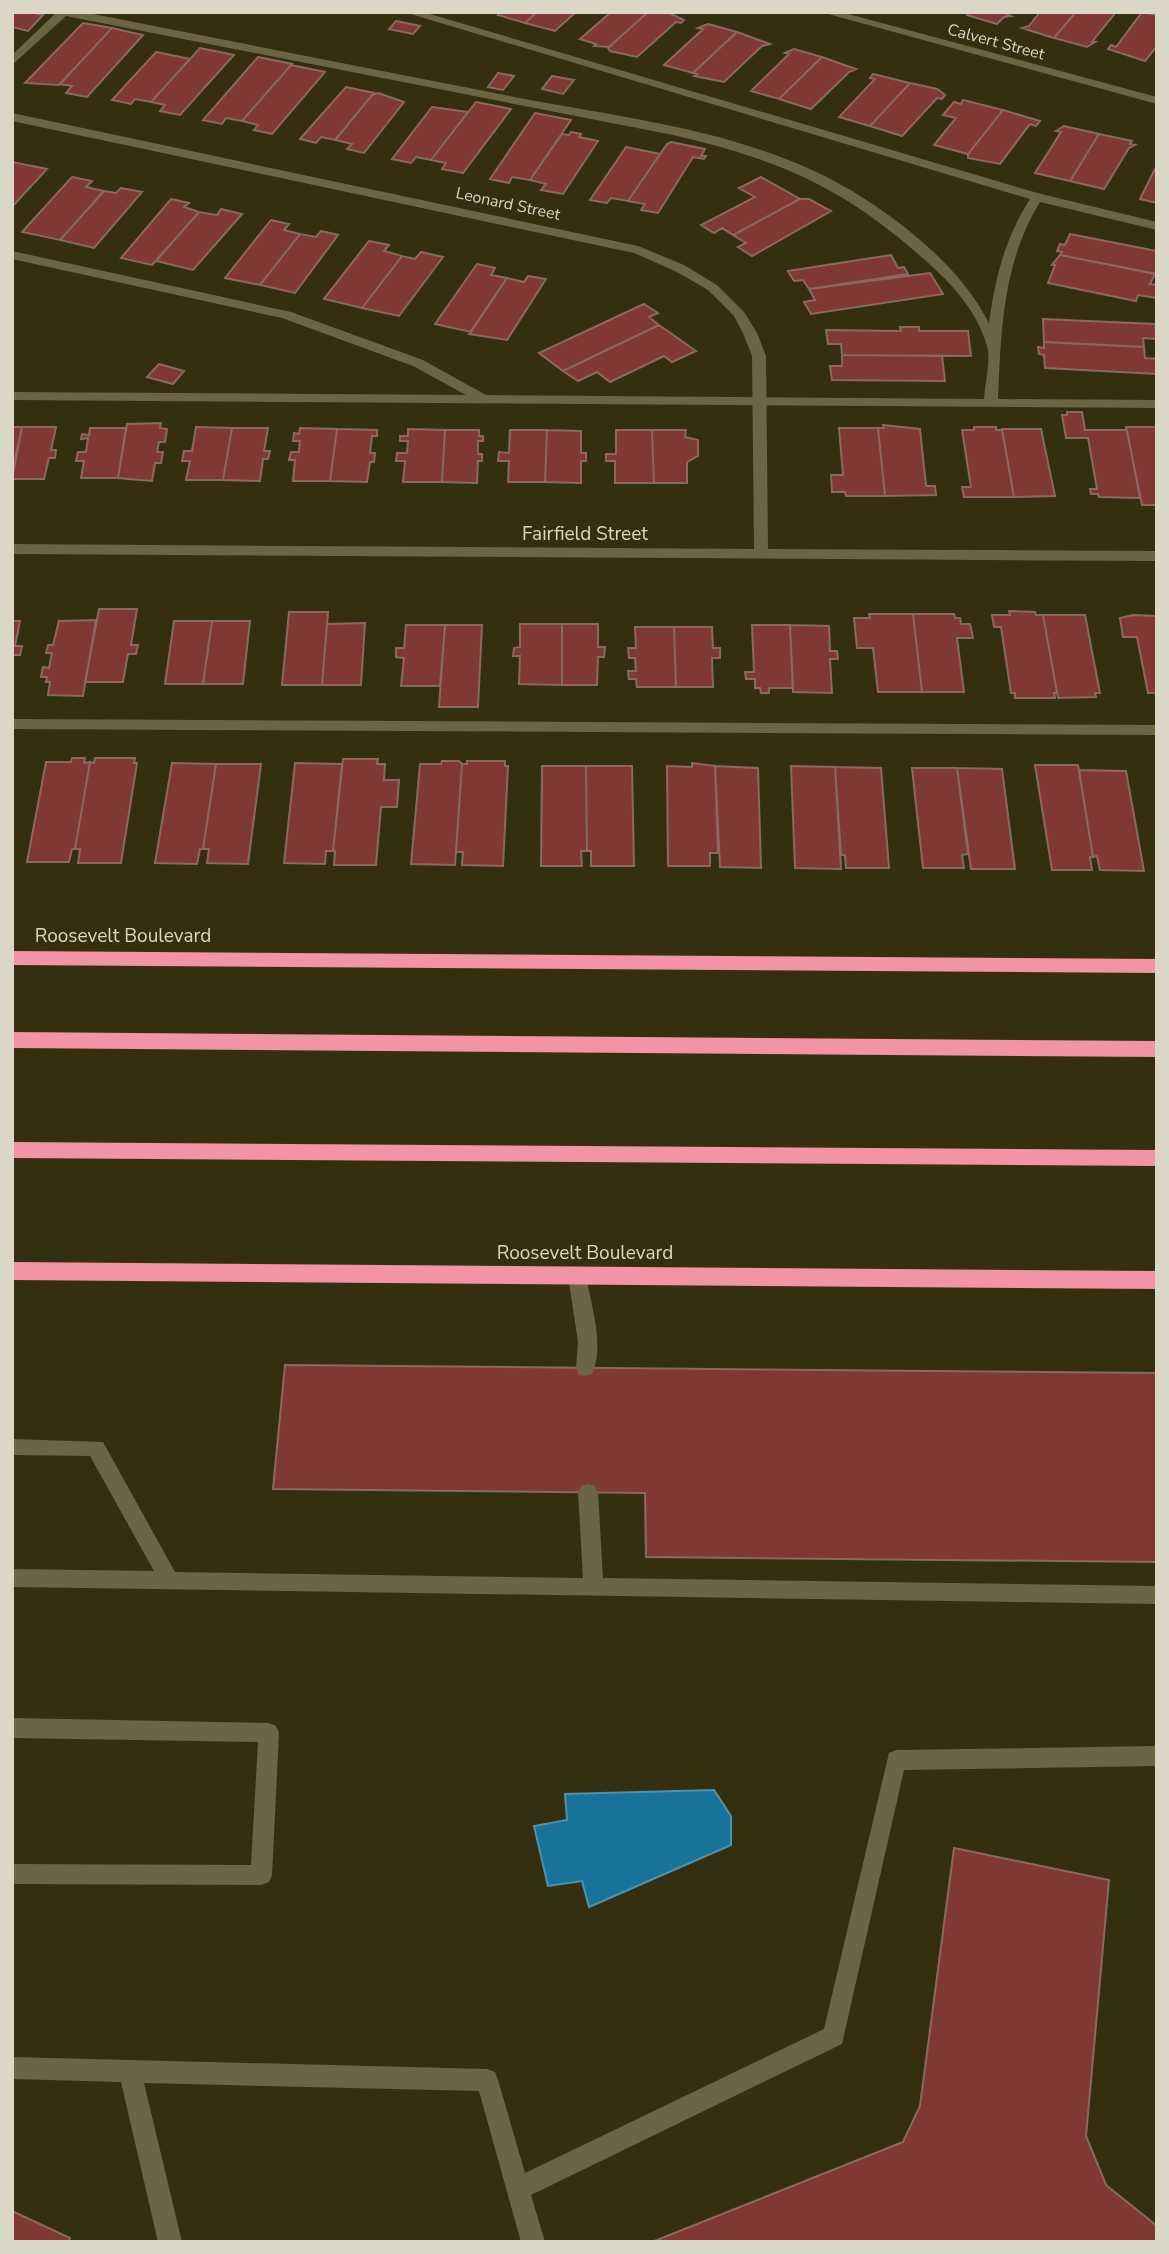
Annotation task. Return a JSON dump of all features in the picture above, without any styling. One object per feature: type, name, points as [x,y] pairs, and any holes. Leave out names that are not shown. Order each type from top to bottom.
[{"type":"highway","name":"Roosevelt Boulevard","points":[[12,958],[1157,966]]},
{"type":"highway","points":[[12,1040],[1157,1049]]},
{"type":"highway","points":[[12,1150],[1157,1158]]},
{"type":"highway","name":"Roosevelt Boulevard","points":[[12,1271],[1157,1280]]},
{"type":"street","points":[[12,62],[64,12],[731,144],[791,164],[845,190],[887,217],[967,293],[994,347]]},
{"type":"street","points":[[410,12],[1037,197],[1157,226]]},
{"type":"street","name":"Calvert Street","points":[[827,12],[1157,101]]},
{"type":"street","name":"Leonard Street","points":[[12,117],[638,250],[696,275],[730,300],[749,327],[759,356],[761,554]]},
{"type":"street","points":[[992,403],[996,313],[1009,254],[1026,211],[1037,197]]},
{"type":"street","points":[[12,255],[286,315],[418,363],[481,398]]},
{"type":"street","points":[[12,396],[1157,404]]},
{"type":"street","name":"Fairfield Street","points":[[12,549],[1157,556]]},
{"type":"street","points":[[12,724],[1157,730]]},
{"type":"street","points":[[578,1276],[587,1342],[585,1368]]},
{"type":"street","points":[[12,1447],[96,1448],[170,1581]]},
{"type":"street","points":[[588,1492],[594,1587]]},
{"type":"street","points":[[12,1578],[1157,1595]]},
{"type":"street","points":[[12,1728],[269,1733],[261,1875],[12,1874]]},
{"type":"street","points":[[518,2189],[834,2036],[896,1760],[1157,1756]]},
{"type":"street","points":[[12,2068],[487,2080],[533,2242]]},
{"type":"street","points":[[130,2071],[170,2242]]},
{"type":"water","points":[[714,1790],[731,1816],[731,1845],[589,1907],[582,1881],[548,1886],[534,1826],[567,1820],[565,1794]]},
{"type":"building","points":[[12,12],[43,15],[28,31],[12,27]]},
{"type":"building","points":[[501,12],[537,12],[525,23],[498,15]]},
{"type":"building","points":[[537,12],[576,12],[555,31],[525,23]]},
{"type":"building","points":[[611,12],[648,12],[609,47],[594,46],[596,44],[580,39]]},
{"type":"building","points":[[648,12],[667,12],[684,20],[681,23],[676,22],[637,57],[610,51],[608,48]]},
{"type":"building","points":[[970,12],[1008,12],[1006,14],[1011,16],[1004,17],[997,24],[967,15]]},
{"type":"building","points":[[1040,12],[1076,12],[1054,38],[1022,28],[1029,26]]},
{"type":"building","points":[[1076,12],[1116,12],[1092,42],[1095,42],[1087,47],[1054,38]]},
{"type":"building","points":[[1142,12],[1157,15],[1157,46],[1145,61],[1108,49],[1111,45],[1116,47]]},
{"type":"building","points":[[396,21],[420,26],[413,34],[389,29]]},
{"type":"building","points":[[83,23],[112,28],[59,85],[25,83]]},
{"type":"building","points":[[708,24],[737,32],[693,73],[664,65],[703,29],[698,28]]},
{"type":"building","points":[[112,28],[143,35],[87,97],[66,93],[72,86],[60,84]]},
{"type":"building","points":[[737,32],[770,44],[762,46],[724,82],[694,76],[697,74],[693,73]]},
{"type":"building","points":[[200,48],[234,55],[180,115],[160,111],[165,105],[151,102]]},
{"type":"building","points":[[794,49],[822,57],[779,99],[751,91],[789,54],[785,53]]},
{"type":"building","points":[[156,52],[190,59],[151,102],[135,99],[131,104],[112,100]]},
{"type":"building","points":[[258,57],[292,64],[242,121],[226,118],[222,124],[203,120]]},
{"type":"building","points":[[822,57],[856,69],[849,72],[811,109],[779,99]]},
{"type":"building","points":[[291,65],[325,72],[272,134],[254,130],[258,125],[242,121]]},
{"type":"building","points":[[498,73],[514,76],[503,90],[488,87]]},
{"type":"building","points":[[873,74],[910,83],[870,126],[839,117],[875,79],[870,78]]},
{"type":"building","points":[[552,76],[574,80],[563,94],[542,89]]},
{"type":"building","points":[[910,83],[937,89],[945,95],[942,99],[937,98],[902,136],[870,126]]},
{"type":"building","points":[[346,87],[374,93],[335,140],[321,137],[316,143],[300,139]]},
{"type":"building","points":[[378,93],[404,102],[364,153],[347,149],[352,144],[335,140],[372,95]]},
{"type":"building","points":[[963,100],[1003,110],[968,154],[934,145],[956,118],[943,115],[954,102],[961,104]]},
{"type":"building","points":[[476,102],[511,109],[463,173],[442,169],[446,163],[431,160]]},
{"type":"building","points":[[432,107],[468,112],[431,160],[416,157],[411,163],[392,159]]},
{"type":"building","points":[[1003,110],[1040,121],[1036,126],[1030,124],[1000,164],[968,158],[968,154]]},
{"type":"building","points":[[535,113],[571,120],[530,180],[512,177],[509,183],[490,179]]},
{"type":"building","points":[[1064,126],[1099,134],[1070,181],[1035,173],[1061,132],[1056,131]]},
{"type":"building","points":[[571,132],[581,134],[579,137],[598,141],[563,194],[541,190],[546,184],[530,180],[562,134],[569,135]]},
{"type":"building","points":[[1099,134],[1132,141],[1130,144],[1135,145],[1129,148],[1104,189],[1070,181]]},
{"type":"building","points":[[671,142],[705,149],[701,156],[706,156],[704,159],[693,157],[658,213],[641,210],[645,204],[628,201]]},
{"type":"building","points":[[626,147],[660,154],[628,201],[611,198],[607,203],[590,200]]},
{"type":"building","points":[[12,162],[47,169],[12,207]]},
{"type":"building","points":[[1157,165],[1157,203],[1140,199]]},
{"type":"building","points":[[72,177],[92,181],[86,187],[104,191],[60,240],[22,232]]},
{"type":"building","points":[[761,177],[800,199],[733,235],[722,228],[714,233],[701,225],[755,197],[739,188]]},
{"type":"building","points":[[121,188],[142,192],[94,248],[60,240],[104,191],[116,193]]},
{"type":"building","points":[[171,199],[189,203],[184,207],[199,212],[152,265],[121,258]]},
{"type":"building","points":[[800,199],[809,199],[831,211],[752,256],[738,247],[746,243],[733,235]]},
{"type":"building","points":[[221,209],[242,214],[193,270],[156,261],[199,212],[217,215]]},
{"type":"building","points":[[271,220],[289,224],[284,230],[300,234],[260,285],[225,278]]},
{"type":"building","points":[[321,231],[338,235],[295,293],[260,285],[300,234],[316,237]]},
{"type":"building","points":[[1070,234],[1157,251],[1157,274],[1060,255],[1062,252],[1057,251],[1060,244],[1065,245]]},
{"type":"building","points":[[369,241],[389,245],[384,251],[402,256],[362,308],[324,299]]},
{"type":"building","points":[[421,252],[443,257],[399,316],[362,308],[402,256],[415,259]]},
{"type":"building","points":[[891,255],[898,268],[904,267],[908,274],[809,289],[803,280],[794,281],[788,271]]},
{"type":"building","points":[[1060,255],[1155,274],[1150,284],[1157,285],[1157,298],[1138,295],[1136,301],[1048,283],[1055,265],[1052,265]]},
{"type":"building","points":[[477,264],[495,268],[491,275],[507,278],[471,332],[435,324]]},
{"type":"building","points":[[930,273],[943,294],[811,314],[804,302],[815,300],[809,289]]},
{"type":"building","points":[[528,276],[546,279],[507,340],[469,334],[507,278],[524,282]]},
{"type":"building","points":[[644,304],[658,313],[649,317],[659,325],[563,371],[539,353]]},
{"type":"building","points":[[1043,319],[1155,324],[1157,339],[1143,338],[1144,347],[1044,342]]},
{"type":"building","points":[[659,325],[696,351],[672,362],[664,356],[610,382],[597,372],[578,381],[563,371]]},
{"type":"building","points":[[900,327],[919,327],[919,331],[968,331],[971,356],[842,355],[841,344],[828,344],[826,330],[901,331]]},
{"type":"building","points":[[1044,342],[1144,347],[1145,358],[1157,359],[1157,374],[1045,368],[1044,355],[1039,354],[1038,347],[1044,348]]},
{"type":"building","points":[[842,355],[942,356],[945,381],[832,380],[830,366],[842,366]]},
{"type":"building","points":[[159,364],[184,371],[173,384],[147,377]]},
{"type":"building","points":[[1067,412],[1082,412],[1085,430],[1127,430],[1140,498],[1099,497],[1098,494],[1091,494],[1090,489],[1097,489],[1088,438],[1066,438],[1062,415],[1067,415]]},
{"type":"building","points":[[161,423],[160,428],[167,429],[165,442],[159,442],[157,452],[163,452],[161,463],[155,463],[152,481],[118,478],[127,424]]},
{"type":"building","points":[[883,425],[920,429],[926,486],[935,486],[936,495],[885,496],[878,428],[884,428]]},
{"type":"building","points":[[12,427],[22,427],[12,473]]},
{"type":"building","points":[[22,427],[56,427],[51,450],[56,450],[55,458],[49,458],[44,479],[12,479]]},
{"type":"building","points":[[196,427],[232,428],[223,480],[186,480],[190,461],[182,461],[184,451],[192,451]]},
{"type":"building","points":[[974,427],[996,427],[996,430],[1002,430],[1014,497],[964,497],[962,487],[971,487],[962,430],[974,430]]},
{"type":"building","points":[[1126,427],[1157,427],[1157,505],[1142,505]]},
{"type":"building","points":[[90,428],[126,428],[118,478],[81,478],[84,461],[76,461],[78,452],[86,452],[88,438],[81,439],[82,434],[89,435]]},
{"type":"building","points":[[232,428],[268,428],[264,451],[270,451],[268,459],[263,459],[260,481],[223,480]]},
{"type":"building","points":[[300,428],[337,429],[330,481],[293,481],[295,460],[289,460],[291,452],[299,452],[300,441],[293,441],[294,433],[299,434]]},
{"type":"building","points":[[839,428],[878,428],[885,496],[846,496],[845,492],[832,492],[831,475],[843,475]]},
{"type":"building","points":[[337,429],[377,430],[377,436],[372,436],[370,453],[375,453],[374,462],[370,462],[367,482],[330,481]]},
{"type":"building","points":[[408,429],[445,430],[442,482],[403,482],[405,461],[396,461],[397,453],[407,453],[408,441],[400,441],[400,436],[408,436]]},
{"type":"building","points":[[1002,429],[1041,429],[1055,496],[1014,497]]},
{"type":"building","points":[[445,430],[479,430],[479,436],[483,436],[483,441],[478,441],[478,454],[482,454],[482,461],[478,461],[477,483],[442,482]]},
{"type":"building","points":[[510,430],[547,430],[545,482],[508,482],[509,461],[498,461],[499,452],[509,453]]},
{"type":"building","points":[[547,430],[581,431],[581,453],[586,453],[586,461],[581,461],[581,483],[545,482]]},
{"type":"building","points":[[616,430],[652,430],[654,483],[615,483],[615,461],[606,461],[606,454],[616,454]]},
{"type":"building","points":[[652,430],[686,430],[685,437],[698,440],[698,456],[687,462],[687,483],[654,483]]},
{"type":"building","points":[[99,609],[137,609],[131,645],[138,645],[136,654],[128,654],[123,682],[85,682]]},
{"type":"building","points":[[1009,611],[1043,615],[1057,693],[1054,693],[1055,698],[1015,698],[1015,693],[1011,693],[1001,627],[994,627],[992,615],[1010,615]]},
{"type":"building","points":[[289,612],[328,612],[322,685],[282,685]]},
{"type":"building","points":[[869,614],[913,614],[922,692],[878,692],[873,648],[857,648],[854,618],[870,618]]},
{"type":"building","points":[[913,614],[954,614],[955,618],[960,618],[961,624],[970,624],[973,638],[957,638],[964,692],[922,692]]},
{"type":"building","points":[[1043,615],[1085,615],[1100,693],[1095,693],[1096,697],[1058,698]]},
{"type":"building","points":[[1133,615],[1157,616],[1157,693],[1148,693],[1137,637],[1123,637],[1120,618]]},
{"type":"building","points":[[96,620],[83,696],[48,695],[50,682],[46,682],[47,677],[41,677],[43,667],[49,668],[52,653],[46,653],[48,645],[53,645],[59,621]]},
{"type":"building","points":[[12,621],[20,621],[15,646],[22,646],[20,655],[12,655]]},
{"type":"building","points":[[174,621],[212,621],[203,684],[165,684]]},
{"type":"building","points":[[212,621],[250,621],[243,684],[203,684]]},
{"type":"building","points":[[365,623],[361,685],[322,685],[327,624]]},
{"type":"building","points":[[520,624],[562,624],[562,685],[519,684],[520,656],[513,656],[514,648],[520,647]]},
{"type":"building","points":[[562,624],[598,624],[598,647],[605,647],[604,657],[598,657],[597,685],[562,685]]},
{"type":"building","points":[[406,625],[445,625],[440,686],[401,686],[404,658],[396,657],[396,648],[404,648]]},
{"type":"building","points":[[445,625],[482,625],[478,707],[439,707]]},
{"type":"building","points":[[752,625],[790,625],[793,688],[769,688],[769,693],[761,693],[760,688],[755,688],[755,679],[746,679],[745,672],[754,672]]},
{"type":"building","points":[[790,625],[829,626],[830,651],[837,651],[838,659],[830,659],[832,693],[793,692]]},
{"type":"building","points":[[635,627],[674,627],[676,687],[637,687],[636,679],[629,679],[628,671],[636,671],[635,658],[629,658],[628,648],[636,648]]},
{"type":"building","points":[[674,627],[712,627],[713,648],[720,648],[720,658],[712,658],[713,687],[676,687]]},
{"type":"building","points":[[72,758],[85,758],[84,763],[90,762],[75,849],[72,849],[69,862],[27,862],[46,762],[71,762]]},
{"type":"building","points":[[95,758],[135,758],[134,763],[137,763],[121,863],[78,863],[80,849],[75,849],[90,762],[94,763]]},
{"type":"building","points":[[343,759],[378,759],[377,764],[385,764],[384,780],[399,780],[397,807],[381,807],[376,865],[334,865],[333,851]]},
{"type":"building","points":[[442,761],[459,761],[462,764],[455,865],[411,864],[420,764],[441,764]]},
{"type":"building","points":[[467,761],[505,761],[505,766],[508,766],[503,866],[462,865],[463,852],[456,852],[462,764],[467,764]]},
{"type":"building","points":[[172,763],[216,764],[203,849],[200,849],[197,864],[155,863]]},
{"type":"building","points":[[295,763],[342,764],[333,851],[326,851],[325,864],[284,863]]},
{"type":"building","points":[[692,763],[715,766],[718,853],[710,853],[710,866],[668,866],[667,766],[692,767]]},
{"type":"building","points":[[216,764],[261,764],[248,864],[207,863],[209,849],[203,849]]},
{"type":"building","points":[[1035,765],[1078,765],[1093,857],[1090,857],[1092,870],[1052,870]]},
{"type":"building","points":[[542,766],[586,766],[587,851],[581,851],[582,866],[541,866]]},
{"type":"building","points":[[586,766],[632,766],[634,866],[591,866],[591,851],[587,851]]},
{"type":"building","points":[[715,766],[758,768],[761,868],[720,867]]},
{"type":"building","points":[[791,766],[835,767],[841,869],[795,868]]},
{"type":"building","points":[[835,767],[881,768],[889,868],[846,868],[845,855],[841,855]]},
{"type":"building","points":[[912,768],[957,768],[968,854],[962,855],[964,868],[923,868]]},
{"type":"building","points":[[957,768],[1002,769],[1015,869],[971,869]]},
{"type":"building","points":[[1079,770],[1126,771],[1144,871],[1100,870],[1097,856],[1093,857]]},
{"type":"building","points":[[285,1365],[1157,1373],[1157,1562],[646,1557],[645,1493],[273,1489]]},
{"type":"building","points":[[954,1848],[1109,1880],[1086,2136],[1106,2185],[1157,2226],[1157,2242],[652,2242],[903,2142],[920,2106]]},
{"type":"building","points":[[12,2211],[70,2238],[68,2242],[12,2242]]}]
